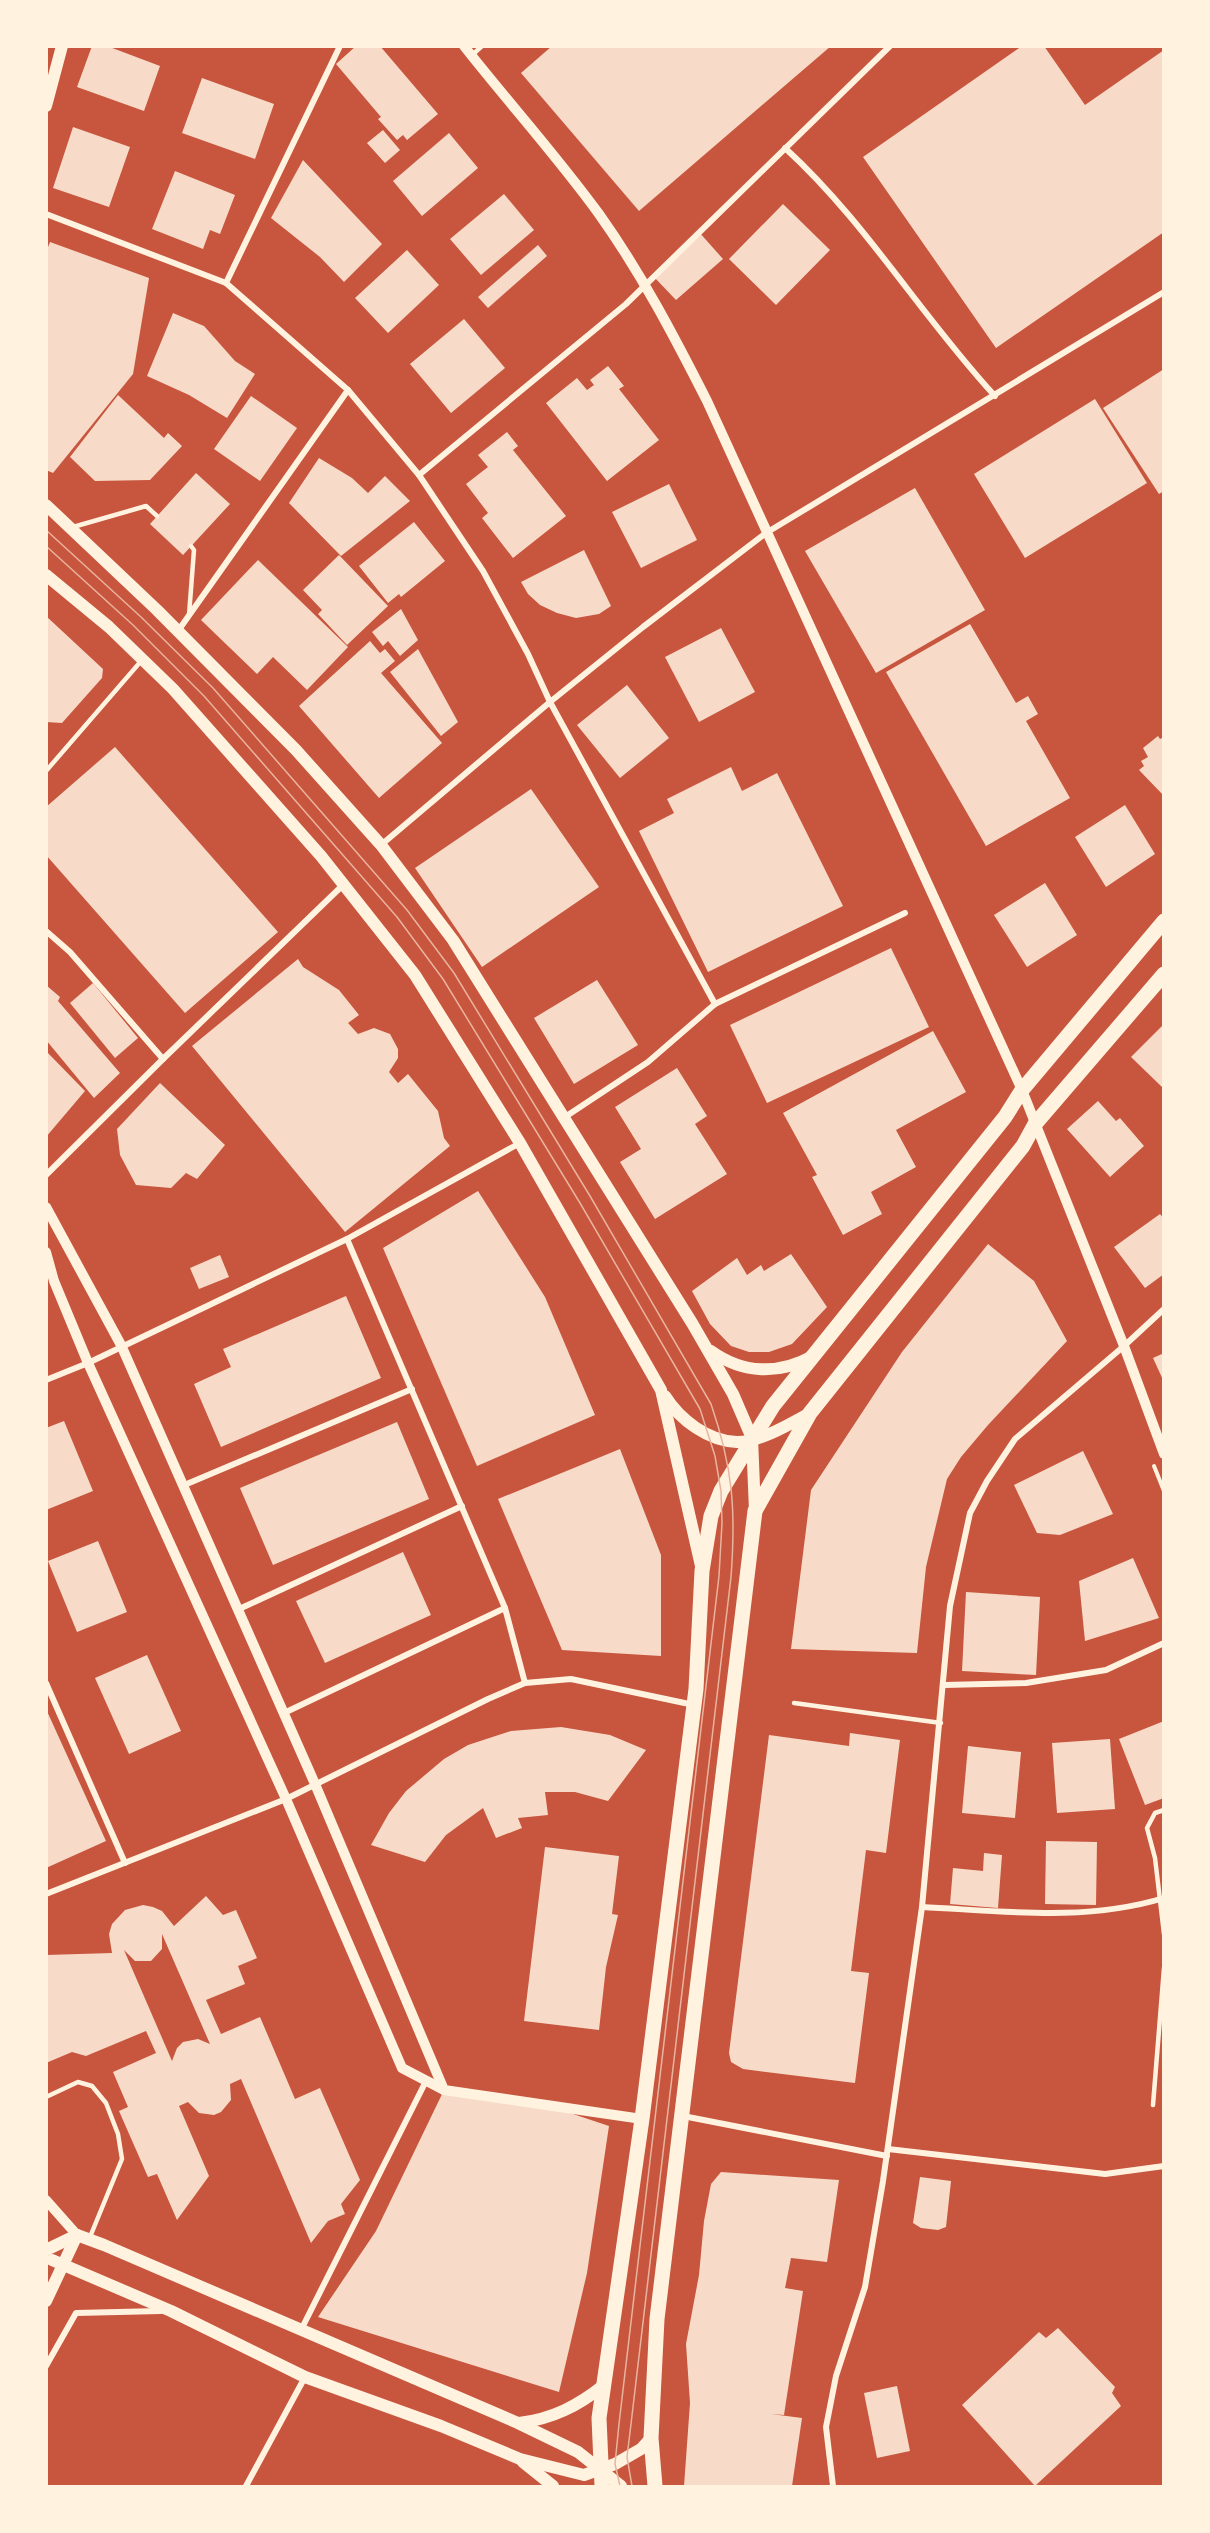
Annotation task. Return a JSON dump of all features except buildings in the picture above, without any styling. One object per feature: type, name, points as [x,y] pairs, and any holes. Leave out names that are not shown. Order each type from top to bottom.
[{"type":"main road","points":[[46,106],[62,46]]},
{"type":"main road","points":[[46,505],[178,631],[296,750],[381,845],[453,940],[709,1350],[733,1394],[752,1438],[755,1511],[657,2319],[651,2438],[655,2487]]},
{"type":"main road","points":[[46,575],[109,627],[196,716],[321,856],[415,975],[519,1143],[661,1390],[682,1418],[695,1428],[723,1440],[739,1442],[779,1430],[810,1413]]},
{"type":"main road","points":[[602,2487],[599,2418],[642,2119],[694,1705],[702,1571],[711,1516],[721,1491],[773,1406],[1005,1117],[1022,1090],[1164,921]]},
{"type":"main road","points":[[755,1511],[810,1413],[1023,1146],[1035,1124],[1164,974]]},
{"type":"main road","points":[[709,1350],[736,1365],[764,1370],[790,1366],[814,1355]]},
{"type":"main road","points":[[661,1390],[702,1571]]},
{"type":"main road","points":[[83,2237],[518,2423],[578,2452],[621,2487]]},
{"type":"main road","points":[[48,2255],[83,2237]]},
{"type":"main road","points":[[46,2301],[64,2265],[83,2237]]},
{"type":"main road","points":[[48,2255],[64,2265],[171,2311],[305,2377],[441,2426],[520,2459],[584,2475],[641,2449],[651,2438]]},
{"type":"main road","points":[[518,2423],[561,2413],[577,2405],[604,2385]]},
{"type":"main road","points":[[520,2459],[552,2487]]},
{"type":"street","points":[[226,283],[340,46]]},
{"type":"street","points":[[464,46],[598,213],[646,285],[707,400],[1022,1090],[1124,1346],[1164,1454]]},
{"type":"street","points":[[419,476],[626,304],[890,46]]},
{"type":"street","points":[[785,148],[817,178],[872,242],[963,362],[995,396]]},
{"type":"street","points":[[46,214],[226,283],[348,390],[419,476],[483,570],[528,654],[550,702],[715,1004]]},
{"type":"street","points":[[381,845],[550,702],[766,533],[1164,292]]},
{"type":"street","points":[[178,631],[348,390]]},
{"type":"street","points":[[46,1175],[344,885]]},
{"type":"street","points":[[565,1117],[648,1062],[715,1004],[905,913]]},
{"type":"street","points":[[46,931],[70,952],[163,1059]]},
{"type":"street","points":[[46,1380],[88,1363],[121,1345],[348,1239],[519,1143]]},
{"type":"street","points":[[46,1207],[121,1345],[282,1714],[315,1784],[444,2090]]},
{"type":"street","points":[[348,1239],[505,1608],[525,1683]]},
{"type":"street","points":[[46,1252],[54,1281],[88,1363],[286,1799],[402,2068],[444,2090],[642,2119]]},
{"type":"street","points":[[833,2487],[826,2427],[836,2376],[865,2287],[887,2153],[922,1907],[941,1723],[950,1606],[970,1512],[1015,1439],[1164,1309]]},
{"type":"street","points":[[182,1486],[412,1389]]},
{"type":"street","points":[[237,1610],[462,1506]]},
{"type":"street","points":[[282,1714],[505,1608]]},
{"type":"street","points":[[944,1685],[1026,1683],[1106,1670],[1164,1642]]},
{"type":"street","points":[[46,1894],[286,1799],[525,1683],[571,1679],[694,1705]]},
{"type":"street","points":[[46,1683],[125,1863]]},
{"type":"street","points":[[922,1907],[1061,1914],[1133,1907],[1161,1899]]},
{"type":"street","points":[[301,2331],[426,2081]]},
{"type":"street","points":[[683,2116],[887,2153],[1105,2174],[1164,2166]]},
{"type":"street","points":[[46,2200],[83,2237]]},
{"type":"street","points":[[46,2366],[75,2313],[171,2311]]},
{"type":"street","points":[[246,2487],[305,2377]]},
{"type":"lane","points":[[471,56],[482,46]]},
{"type":"lane","points":[[71,528],[146,506],[157,516]]},
{"type":"lane","points":[[189,615],[194,550],[191,546]]},
{"type":"lane","points":[[46,771],[142,660]]},
{"type":"lane","points":[[794,1702],[941,1723]]},
{"type":"lane","points":[[1164,1809],[1155,1813],[1148,1828],[1155,1858],[1164,1934]]},
{"type":"lane","points":[[1155,1858],[1164,1855]]},
{"type":"lane","points":[[1153,2105],[1164,1968]]},
{"type":"lane","points":[[46,2097],[78,2082],[92,2086],[105,2103],[118,2134],[123,2159],[83,2237]]},
{"type":"tram line","points":[[46,530],[141,617],[213,688],[407,910],[454,973],[590,1196],[711,1404],[718,1427],[728,1469],[733,1510],[731,1577],[627,2457],[632,2486]]},
{"type":"tram line","points":[[46,546],[133,625],[204,696],[397,917],[443,979],[580,1203],[700,1409],[715,1456],[721,1491],[719,1576],[619,2424],[615,2464],[620,2486]]}]
